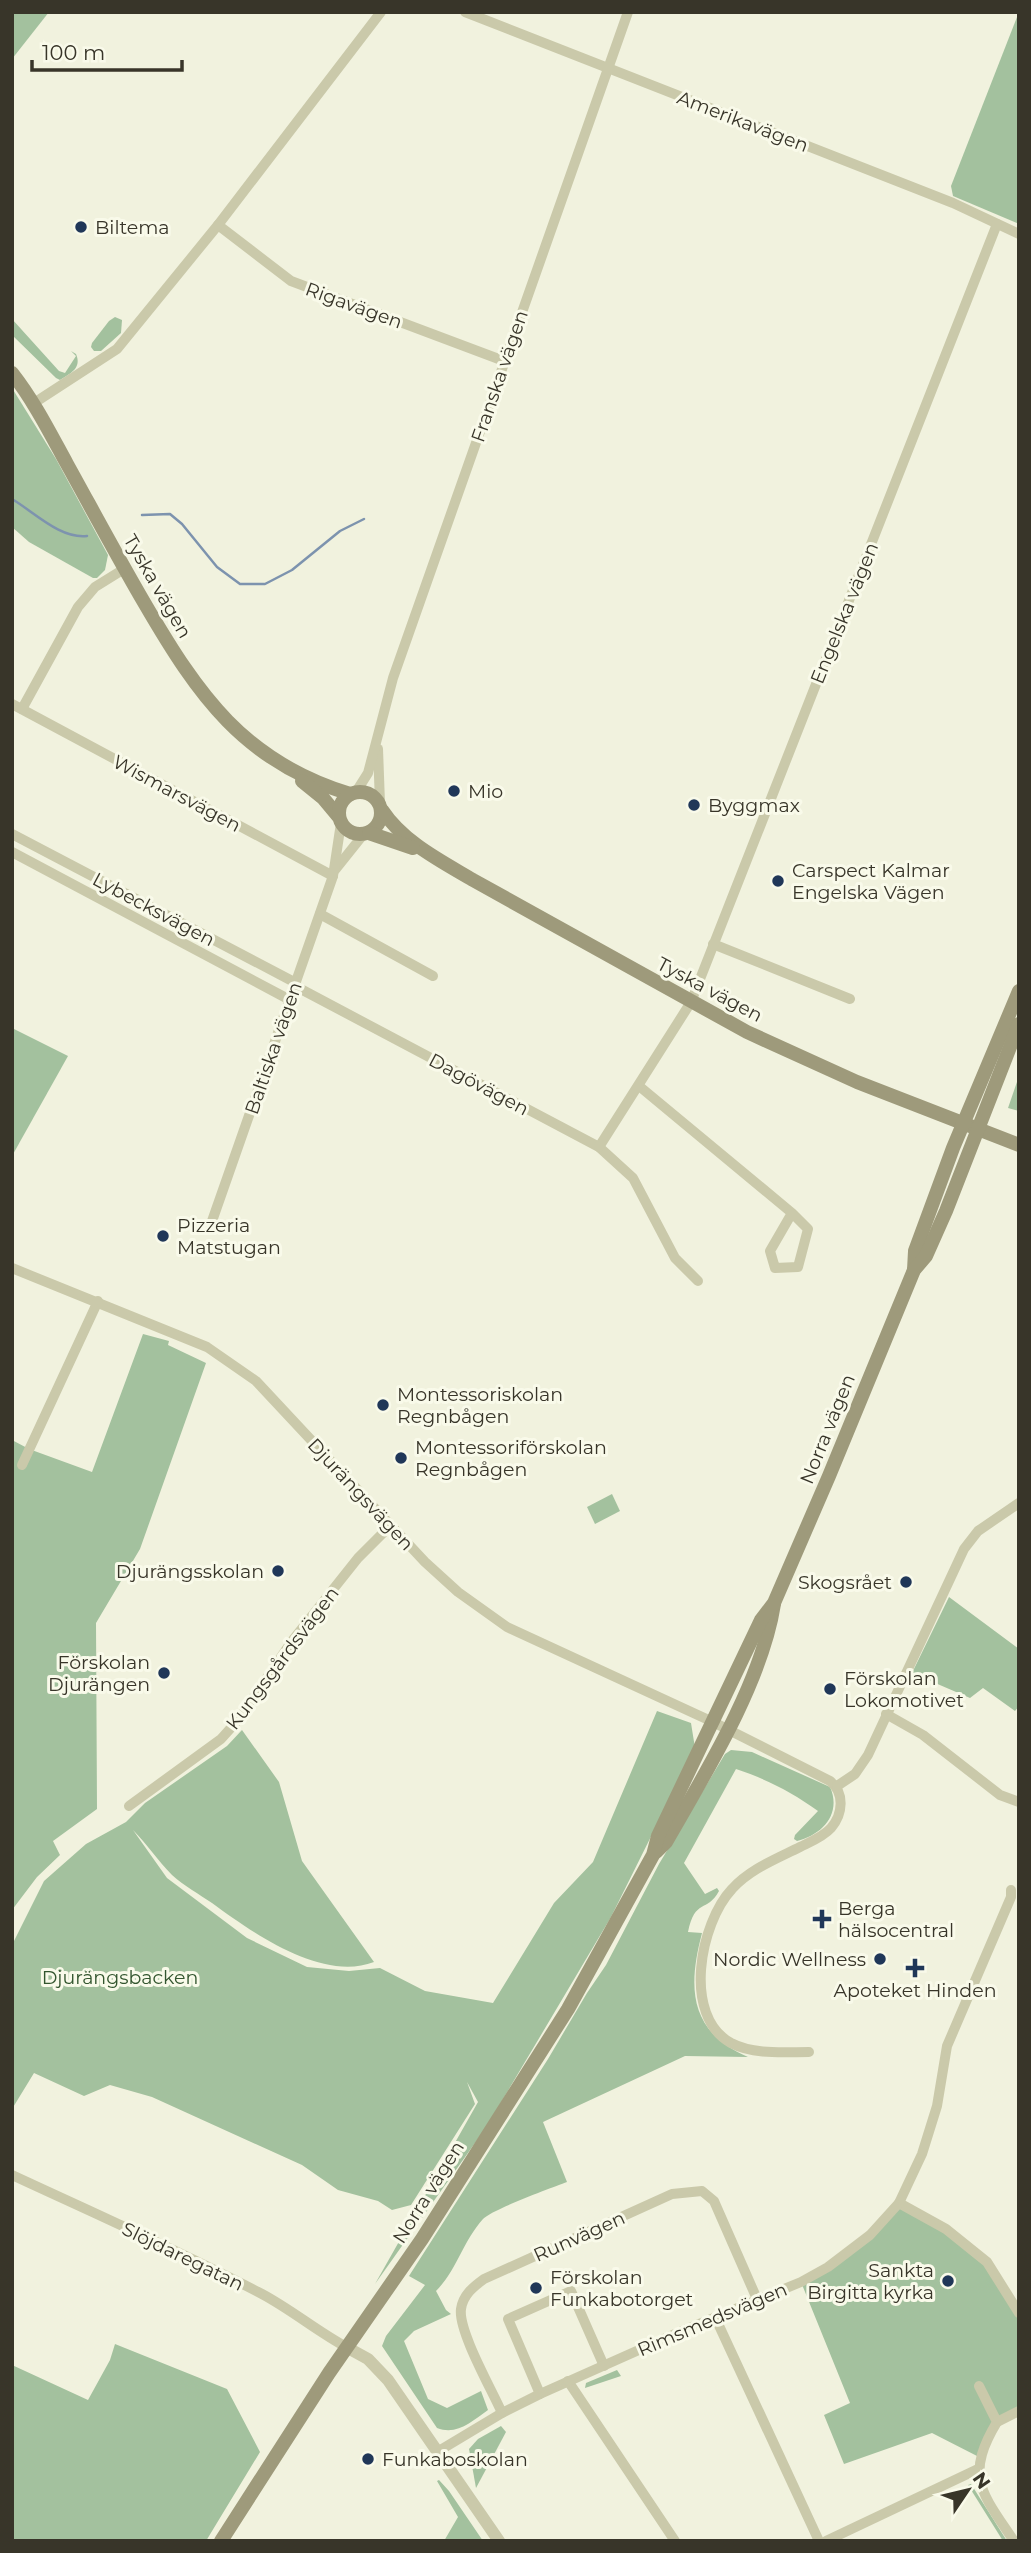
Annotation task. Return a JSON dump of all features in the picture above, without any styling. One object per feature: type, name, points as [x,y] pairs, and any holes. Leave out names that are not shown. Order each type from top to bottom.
[{"type":"main road","name":"Tyska vägen","points":[[12,364],[124,569],[175,656],[204,697],[238,731],[323,798],[340,820]]},
{"type":"main road","name":"Tyska vägen","points":[[12,373],[31,398]]},
{"type":"main road","name":"Tyska vägen","points":[[290,771],[329,788],[353,793]]},
{"type":"main road","points":[[353,793],[369,794],[381,807],[378,825],[366,834],[351,833],[340,820],[341,803],[353,793]]},
{"type":"main road","name":"Tyska vägen","points":[[381,807],[391,823],[434,856],[484,887],[747,1032],[962,1124],[1019,1145]]},
{"type":"main road","name":"Tyska vägen","points":[[366,834],[382,835],[434,856]]},
{"type":"main road","name":"Norra vägen","points":[[914,1270],[915,1251],[962,1124],[1019,991]]},
{"type":"main road","name":"Norra vägen","points":[[221,2541],[269,2464],[422,2239],[568,2009],[653,1855],[658,1836],[761,1620],[774,1603],[830,1476],[914,1270],[926,1256],[979,1130],[1019,1024]]},
{"type":"main road","name":"Norra vägen","points":[[653,1855],[666,1842],[728,1730],[771,1625],[774,1603]]},
{"type":"street","points":[[31,398],[117,349],[218,225],[381,12]]},
{"type":"street","name":"Amerikavägen","points":[[465,12],[953,203],[1019,234]]},
{"type":"street","name":"Franska vägen","points":[[353,793],[368,773],[393,678],[628,12]]},
{"type":"street","name":"Engelska vägen","points":[[691,1002],[997,224]]},
{"type":"street","name":"Rigavägen","points":[[218,225],[291,281],[504,361]]},
{"type":"street","name":"Wismarsvägen","points":[[124,569],[94,587],[78,607],[17,707],[334,874]]},
{"type":"street","name":"Franska vägen","points":[[378,742],[381,807]]},
{"type":"street","name":"Baltiska vägen","points":[[211,1224],[334,874],[340,820]]},
{"type":"street","name":"Lybecksvägen","points":[[12,834],[295,985]]},
{"type":"street","name":"Baltiska vägen","points":[[334,874],[366,834]]},
{"type":"street","name":"Lybecksvägen","points":[[12,852],[290,1000]]},
{"type":"street","points":[[320,914],[433,976]]},
{"type":"street","points":[[713,944],[850,999]]},
{"type":"street","name":"Dagövägen","points":[[295,985],[599,1147],[633,1178],[675,1258],[698,1282]]},
{"type":"street","points":[[599,1147],[691,1002]]},
{"type":"street","points":[[639,1086],[792,1213],[808,1229],[798,1267],[775,1268],[770,1251],[792,1213]]},
{"type":"street","name":"Djurängsvägen","points":[[12,1268],[207,1347],[256,1381],[425,1562],[458,1592],[507,1627],[728,1730],[837,1786]]},
{"type":"street","points":[[22,1465],[98,1301]]},
{"type":"street","points":[[809,2052],[755,2051],[730,2042],[714,2028],[705,2010],[700,1967],[711,1923],[731,1890],[763,1865],[821,1837],[838,1819],[841,1796],[837,1786],[861,1767],[964,1549],[978,1531],[1019,1503]]},
{"type":"street","name":"Kungsgårdsvägen","points":[[129,1805],[221,1739],[238,1720],[292,1641],[358,1558],[391,1525]]},
{"type":"street","points":[[886,1714],[923,1735],[1000,1794],[1019,1802]]},
{"type":"street","name":"Rimsmedsvägen","points":[[437,2452],[540,2394],[801,2282],[828,2267],[870,2235],[899,2203],[922,2154],[937,2106],[947,2046],[1011,1890]]},
{"type":"street","name":"Slöjdaregatan","points":[[12,2175],[229,2277],[269,2298],[348,2348]]},
{"type":"street","name":"Runvägen","points":[[502,2413],[463,2329],[461,2310],[468,2292],[484,2279],[659,2199],[689,2191],[702,2192],[714,2201],[757,2299]]},
{"type":"street","points":[[899,2203],[946,2229],[986,2262],[1019,2313]]},
{"type":"street","points":[[540,2394],[508,2319],[571,2291],[604,2366]]},
{"type":"street","points":[[715,2317],[819,2541]]},
{"type":"street","points":[[348,2348],[368,2359],[388,2380],[499,2541]]},
{"type":"street","points":[[568,2381],[674,2541]]},
{"type":"street","points":[[979,2386],[997,2422]]},
{"type":"street","points":[[1014,2541],[986,2498],[978,2469],[985,2441],[997,2422],[1019,2411]]},
{"type":"street","points":[[826,2541],[978,2469]]},
{"type":"green space","points":[[12,12],[49,12],[12,59]]},
{"type":"green space","points":[[1019,12],[1019,224],[953,196],[951,186]]},
{"type":"green space","points":[[115,317],[122,320],[121,333],[101,351],[94,351],[92,343]]},
{"type":"green space","points":[[12,319],[59,371],[65,373],[76,356],[71,351],[76,354],[78,363],[74,370],[60,380],[56,378],[12,335]]},
{"type":"green space","points":[[12,388],[56,459],[108,555],[105,570],[97,578],[29,542],[12,527]]},
{"type":"green space","points":[[12,1028],[68,1056],[12,1156]]},
{"type":"green space","points":[[1019,1076],[1019,1111],[1008,1108]]},
{"type":"green space","points":[[143,1334],[169,1341],[168,1345],[206,1363],[140,1549],[96,1623],[97,1809],[53,1841],[60,1855],[37,1877],[12,1910],[12,1440],[92,1472]]},
{"type":"green space","points":[[612,1494],[620,1511],[595,1524],[587,1507]]},
{"type":"green space","points":[[949,1597],[1019,1649],[1019,1706],[1015,1711],[983,1688],[970,1698],[912,1673]]},
{"type":"green space","name":"Djurängsbacken","points":[[657,1711],[691,1723],[695,1748],[611,1917],[487,2126],[375,2284],[478,2102],[467,2082],[475,2104],[411,2205],[392,2210],[378,2201],[338,2190],[302,2165],[152,2097],[110,2085],[84,2096],[34,2073],[12,2109],[12,1945],[44,1881],[86,1844],[126,1822],[145,1803],[227,1746],[242,1730],[279,1782],[302,1861],[374,1962],[354,1966],[333,1965],[311,1960],[268,1940],[177,1879],[133,1830],[167,1878],[247,1938],[307,1967],[349,1971],[380,1968],[425,1991],[493,2003],[554,1903],[593,1862]]},
{"type":"green space","points":[[731,1750],[752,1752],[830,1787],[833,1797],[833,1806],[827,1822],[814,1834],[797,1841],[794,1839],[795,1835],[818,1811],[778,1787],[736,1769],[684,1863],[705,1894],[717,1888],[719,1891],[715,1898],[694,1914],[688,1932],[702,1933],[695,1973],[698,2007],[704,2022],[714,2035],[748,2057],[685,2056],[543,2122],[567,2182],[509,2205],[483,2219],[436,2291],[451,2314],[414,2331],[404,2341],[428,2399],[447,2408],[481,2391],[488,2410],[458,2429],[437,2428],[382,2346],[386,2336],[425,2285],[409,2276],[606,1965],[659,1864],[725,1754]]},
{"type":"green space","points":[[899,2203],[987,2262],[1019,2313],[1019,2411],[997,2422],[979,2457],[932,2433],[844,2464],[824,2415],[850,2403],[801,2282],[828,2267]]},
{"type":"green space","points":[[115,2344],[227,2389],[260,2452],[206,2541],[12,2541],[12,2365],[88,2400],[110,2360]]},
{"type":"green space","points":[[617,2370],[621,2376],[585,2388],[586,2383]]},
{"type":"green space","points":[[501,2426],[506,2432],[476,2488],[469,2449],[478,2439]]},
{"type":"green space","points":[[439,2480],[483,2541],[444,2541],[458,2517],[437,2481]]},
{"type":"green space","points":[[971,2484],[1007,2541],[1003,2541],[968,2485]]},
{"type":"waterway","points":[[12,499],[57,529],[77,536],[87,536]]},
{"type":"waterway","points":[[142,515],[170,514],[182,524],[217,567],[240,584],[265,584],[292,570],[340,531],[364,519]]},
{"type":"place","name":"Biltema","points":[[81,227]]},
{"type":"place","name":"Mio","points":[[454,791]]},
{"type":"place","name":"Byggmax","points":[[694,805]]},
{"type":"place","name":"Carspect Kalmar Engelska Vägen","points":[[778,881]]},
{"type":"place","name":"Pizzeria Matstugan","points":[[163,1236]]},
{"type":"place","name":"Montessoriskolan Regnbågen","points":[[383,1405]]},
{"type":"place","name":"Montessoriförskolan Regnbågen","points":[[401,1458]]},
{"type":"place","name":"Djurängsskolan","points":[[278,1571]]},
{"type":"place","name":"Skogsrået","points":[[906,1582]]},
{"type":"place","name":"Förskolan Djurängen","points":[[164,1673]]},
{"type":"place","name":"Förskolan Lokomotivet","points":[[830,1689]]},
{"type":"place","name":"Berga hälsocentral","points":[[822,1919]]},
{"type":"place","name":"Nordic Wellness","points":[[880,1959]]},
{"type":"place","name":"Apoteket Hinden","points":[[915,1968]]},
{"type":"place","name":"Sankta Birgitta kyrka","points":[[948,2281]]},
{"type":"place","name":"Förskolan Funkabotorget","points":[[536,2288]]},
{"type":"place","name":"Funkaboskolan","points":[[368,2459]]}]
